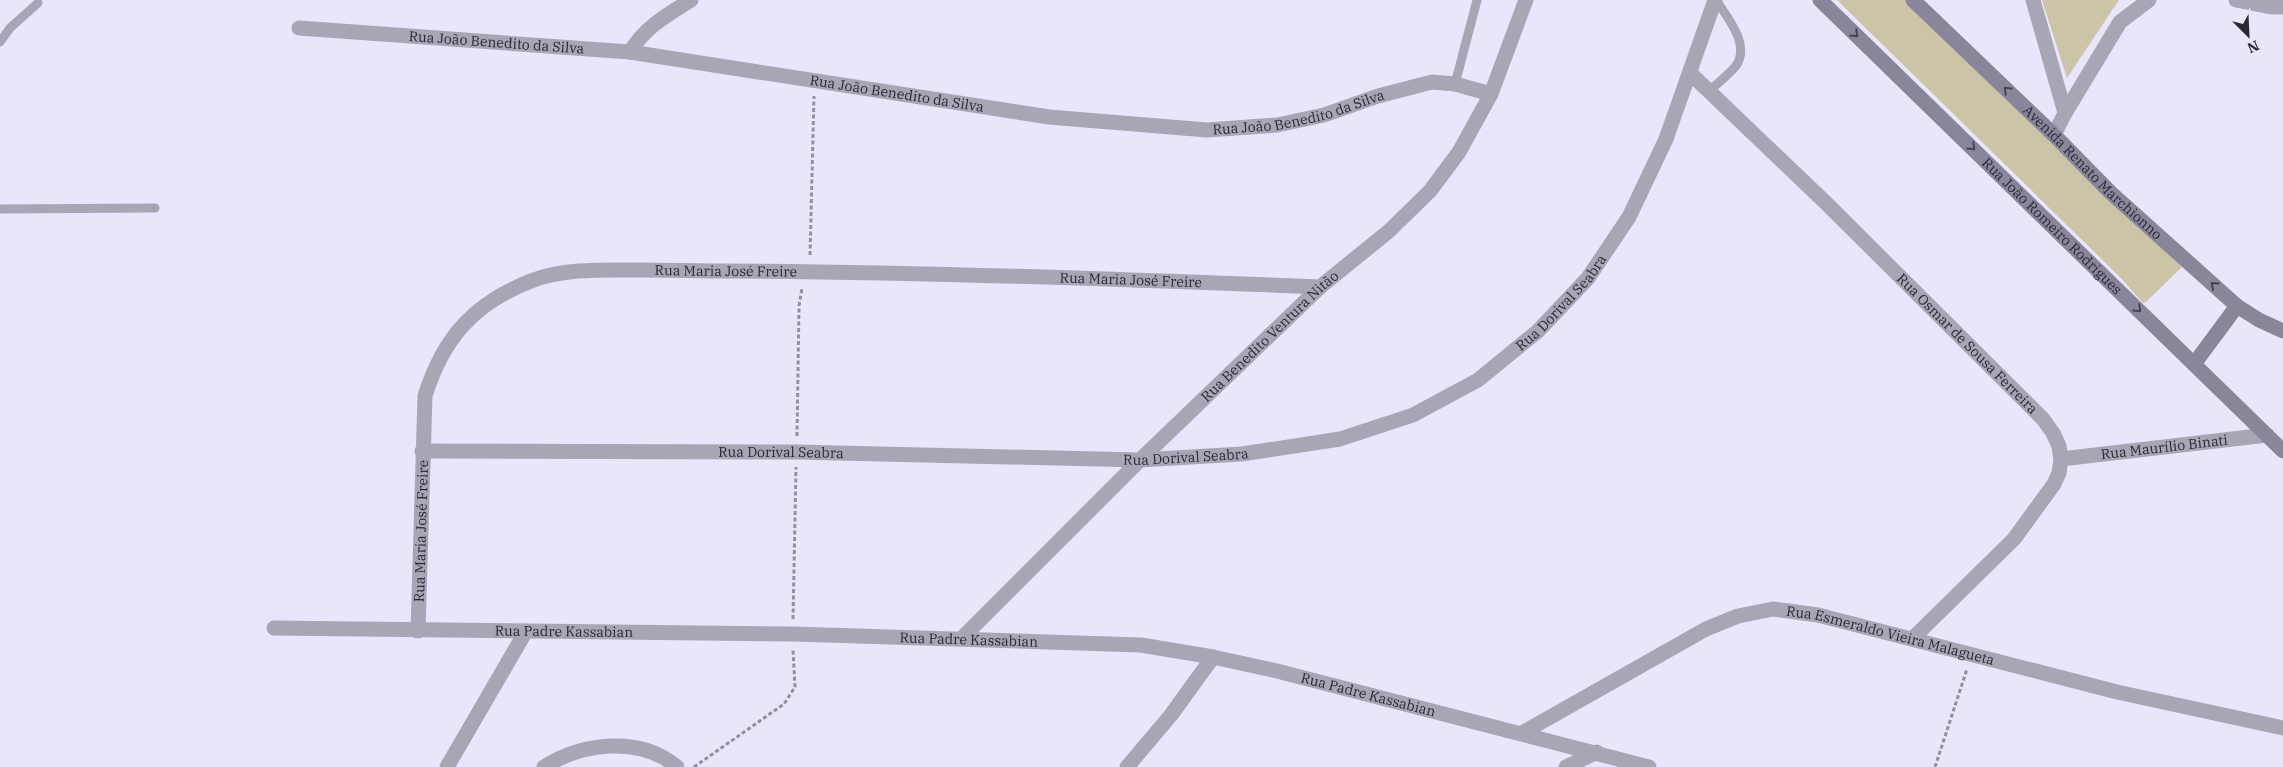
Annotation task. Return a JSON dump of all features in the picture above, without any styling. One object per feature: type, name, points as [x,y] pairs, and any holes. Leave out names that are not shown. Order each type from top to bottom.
[{"type":"street","points":[[630,52],[639,36],[659,19],[691,0]]},
{"type":"street","name":"Rua Benedito Ventura Nitão","points":[[962,638],[1140,460],[1320,287],[1389,231],[1430,191],[1459,152],[1491,94],[1526,0]]},
{"type":"street","name":"Rua Dorival Seabra","points":[[422,451],[806,452],[1140,460],[1242,454],[1340,439],[1413,416],[1478,380],[1538,331],[1588,278],[1629,217],[1666,139],[1691,74],[1716,0]]},
{"type":"street","name":"Rua João Romeiro Rodrigues","points":[[1820,0],[2283,451]]},
{"type":"street","name":"Avenida Renato Marchionno","points":[[1913,0],[2054,135],[2111,193],[2237,306],[2259,320],[2283,331]]},
{"type":"street","points":[[2033,0],[2065,113]]},
{"type":"street","points":[[2054,135],[2065,113],[2120,22],[2149,0]]},
{"type":"street","points":[[2236,0],[2271,7],[2283,7]]},
{"type":"street","name":"Rua João Benedito da Silva","points":[[299,28],[630,52],[1049,117],[1207,130],[1277,125],[1324,115],[1414,85],[1432,82],[1455,84],[1491,94]]},
{"type":"street","name":"Rua Osmar de Sousa Ferreira","points":[[1691,74],[1825,202],[2042,419],[2053,432],[2059,446],[2061,459]]},
{"type":"street","name":"Rua Maria José Freire","points":[[418,631],[425,396],[433,370],[448,341],[472,315],[503,293],[533,280],[571,272],[610,270],[806,271],[1320,287]]},
{"type":"street","points":[[2194,364],[2237,306]]},
{"type":"street","name":"Rua Maurílio Binati","points":[[2061,459],[2267,435]]},
{"type":"street","points":[[1913,638],[2014,539],[2054,484],[2059,473],[2061,459]]},
{"type":"street","name":"Rua Esmeraldo Vieira Malagueta","points":[[1522,733],[1706,629],[1738,616],[1773,609],[1818,615],[2117,692],[2283,728]]},
{"type":"street","name":"Rua Padre Kassabian","points":[[274,628],[962,638],[1141,645],[1213,657],[1522,733],[1649,767]]},
{"type":"street","points":[[447,767],[526,631]]},
{"type":"street","points":[[1127,767],[1171,715],[1213,657]]},
{"type":"street","points":[[544,767],[581,749],[607,746],[644,749],[666,758],[677,767]]},
{"type":"street","points":[[1566,767],[1596,752]]},
{"type":"lane","points":[[1455,84],[1477,0]]},
{"type":"lane","points":[[1709,92],[1736,66],[1741,48],[1736,29],[1716,0]]},
{"type":"lane","points":[[0,42],[10,28],[38,4]]},
{"type":"lane","points":[[0,209],[155,208]]},
{"type":"path","points":[[1935,767],[1972,654]]},
{"type":"shaded area","points":[[1837,0],[1909,0],[2182,267],[2143,303],[2122,279]]},
{"type":"shaded area","points":[[2042,0],[2119,0],[2067,78]]}]
